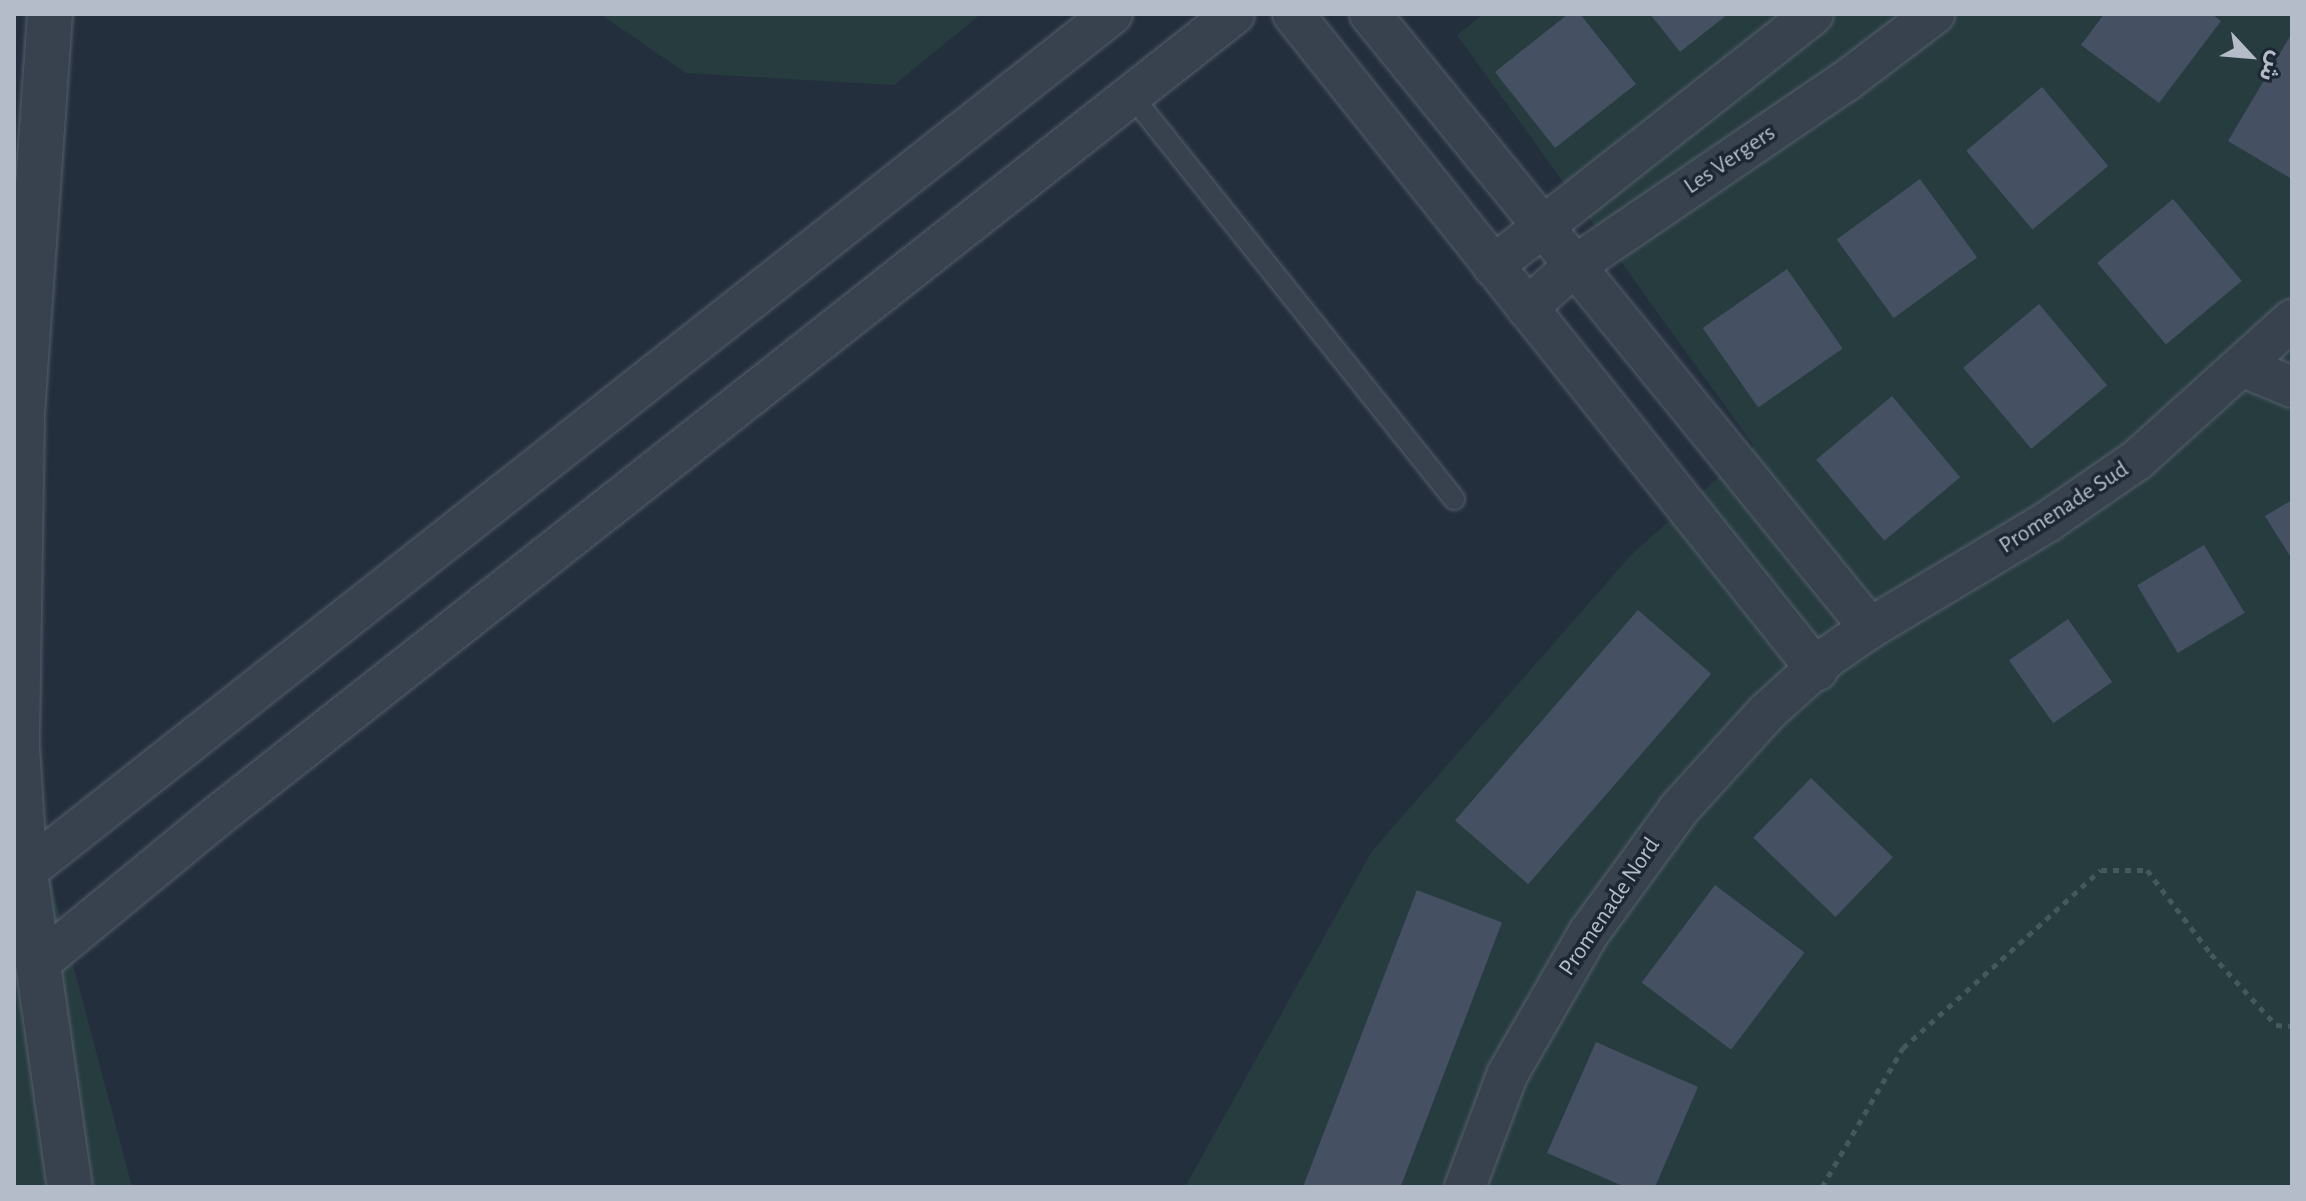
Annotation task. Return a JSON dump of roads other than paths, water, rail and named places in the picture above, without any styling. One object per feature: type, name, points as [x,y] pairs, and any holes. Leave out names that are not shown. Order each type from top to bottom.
[{"type":"street","points":[[50,14],[22,419],[17,747],[25,872],[70,1187]]},
{"type":"street","points":[[25,872],[1112,14]]},
{"type":"street","points":[[38,964],[228,808],[1234,14]]},
{"type":"street","points":[[1293,14],[1817,670]]},
{"type":"street","points":[[1370,14],[1541,228],[1870,628]]},
{"type":"street","points":[[1493,266],[1813,14]]},
{"type":"street","name":"Les Vergers","points":[[1527,308],[1573,267],[1846,81],[1934,14]]},
{"type":"street","name":"Promenade Sud","points":[[1817,670],[1870,628],[2094,491],[2244,367],[2292,320]]},
{"type":"street","points":[[2244,367],[2292,387]]},
{"type":"street","name":"Promenade Nord","points":[[1465,1187],[1507,1075],[1588,934],[1679,809],[1766,713],[1817,670]]},
{"type":"lane","points":[[1132,96],[1454,499]]}]
